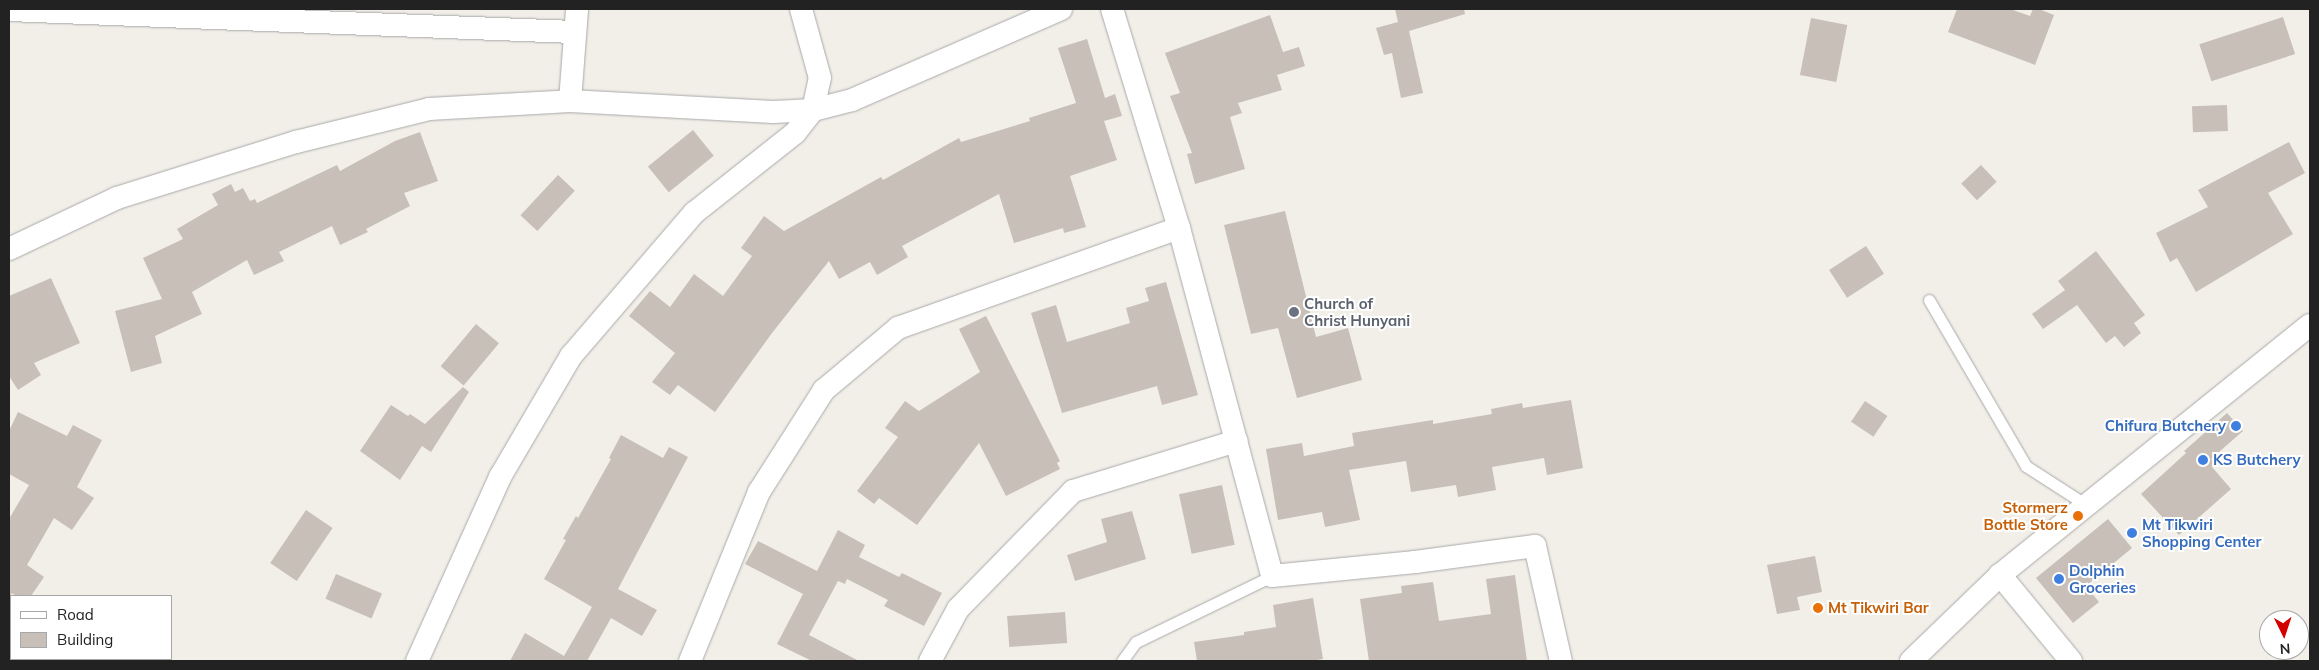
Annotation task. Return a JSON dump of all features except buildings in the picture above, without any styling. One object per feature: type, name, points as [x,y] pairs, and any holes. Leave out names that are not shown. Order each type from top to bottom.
[{"type":"street","points":[[570,101],[577,9]]},
{"type":"street","points":[[418,661],[500,477],[571,356],[694,213],[795,133],[813,110],[820,78],[801,9]]},
{"type":"street","points":[[1112,9],[1179,228],[1272,576],[1415,562],[1535,546],[1561,661]]},
{"type":"street","points":[[9,10],[575,32]]},
{"type":"street","points":[[9,249],[117,198],[296,142],[429,108],[570,101],[773,112],[813,110],[852,100],[1055,10]]},
{"type":"street","points":[[690,661],[759,492],[824,390],[898,328],[1179,228]]},
{"type":"street","points":[[1911,661],[2000,575],[2088,506],[2310,325]]},
{"type":"street","points":[[930,661],[958,609],[1073,491],[1237,441]]},
{"type":"street","points":[[2000,575],[2071,661]]},
{"type":"lane","points":[[1929,300],[2026,466],[2088,506]]},
{"type":"lane","points":[[1122,661],[1136,642],[1272,576]]},
{"type":"place","name":"Church of Christ Hunyani","points":[[1294,312]]},
{"type":"place","name":"Chifura Butchery","points":[[2236,426]]},
{"type":"place","name":"KS Butchery","points":[[2203,460]]},
{"type":"place","name":"Stormerz Bottle Store","points":[[2078,516]]},
{"type":"place","name":"Mt Tikwiri Shopping Center","points":[[2132,533]]},
{"type":"place","name":"Dolphin Groceries","points":[[2059,579]]},
{"type":"place","name":"Mt Tikwiri Bar","points":[[1818,608]]}]
